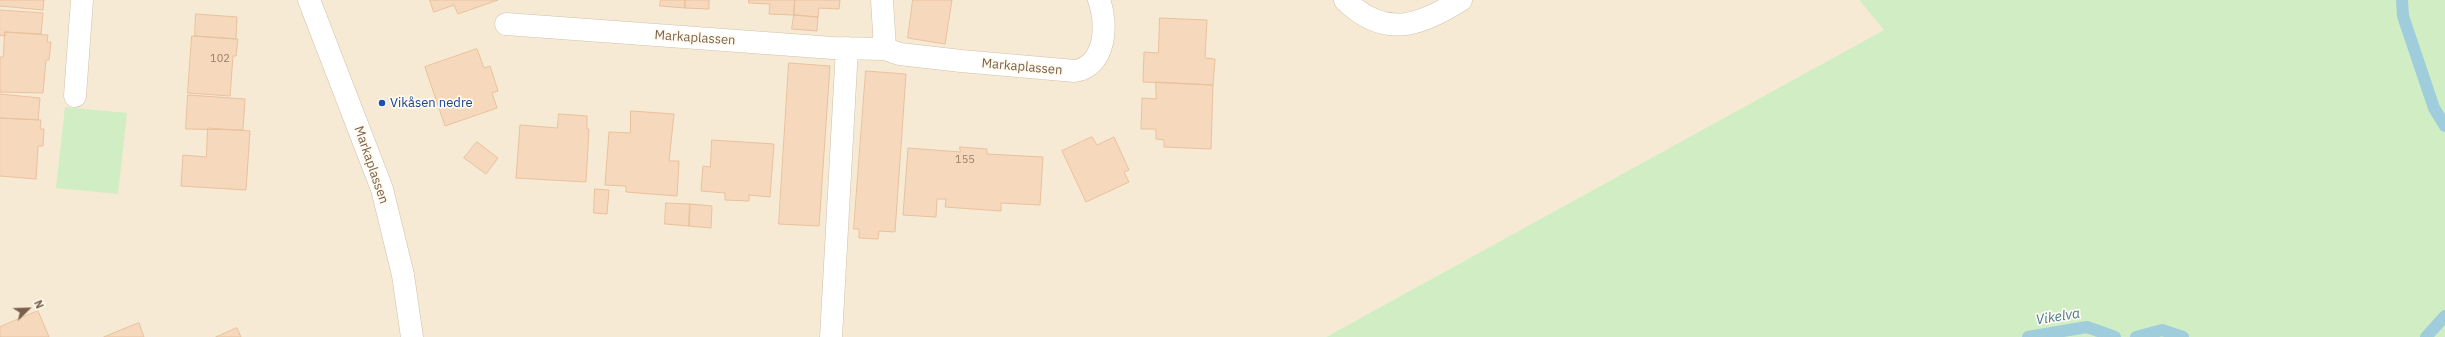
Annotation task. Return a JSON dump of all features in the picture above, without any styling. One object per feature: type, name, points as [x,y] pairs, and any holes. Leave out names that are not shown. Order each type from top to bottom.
[{"type":"street","points":[[75,96],[82,0]]},
{"type":"street","name":"Markaplassen","points":[[309,0],[382,189],[403,275],[412,337]]},
{"type":"street","points":[[882,0],[885,49]]},
{"type":"street","name":"Markaplassen","points":[[506,24],[847,48],[885,49],[900,54],[1075,71],[1083,70],[1091,64],[1103,42],[1103,21],[1099,0]]},
{"type":"street","points":[[1345,0],[1352,7],[1378,22],[1397,25],[1416,23],[1434,17],[1461,0]]},
{"type":"street","points":[[831,337],[847,48]]},
{"type":"shaded area","points":[[0,0],[1859,0],[1885,30],[1326,337],[0,337]]},
{"type":"green space","points":[[1859,0],[2445,0],[2445,337],[1326,337],[1884,30]]},
{"type":"green space","points":[[65,107],[127,113],[118,194],[56,188]]},
{"type":"building","points":[[0,0],[44,0],[43,10],[0,6]]},
{"type":"building","points":[[430,0],[498,0],[458,14],[454,5],[434,12]]},
{"type":"building","points":[[661,0],[685,0],[685,8],[660,6]]},
{"type":"building","points":[[685,0],[709,0],[709,9],[685,8]]},
{"type":"building","points":[[749,0],[795,0],[794,15],[769,14],[770,4],[749,3]]},
{"type":"building","points":[[795,0],[840,0],[839,9],[819,8],[818,17],[794,15]]},
{"type":"building","points":[[913,0],[952,0],[945,44],[908,38]]},
{"type":"building","points":[[0,10],[43,13],[41,34],[5,32],[5,36],[0,35]]},
{"type":"building","points":[[196,14],[237,17],[236,39],[195,36]]},
{"type":"building","points":[[794,15],[818,17],[817,31],[792,29]]},
{"type":"building","points":[[1160,18],[1207,20],[1205,58],[1215,59],[1213,85],[1143,82],[1144,52],[1158,53]]},
{"type":"building","points":[[5,32],[48,35],[47,42],[51,42],[49,60],[46,60],[43,93],[0,92],[0,57],[3,57]]},
{"type":"building","points":[[192,36],[238,39],[236,56],[233,56],[230,96],[188,93]]},
{"type":"building","points":[[477,49],[484,68],[490,66],[498,91],[492,93],[497,108],[445,126],[425,67]]},
{"type":"building","points":[[789,63],[830,66],[819,226],[779,224]]},
{"type":"building","points":[[866,71],[906,74],[895,232],[879,231],[878,239],[859,238],[859,229],[854,229]]},
{"type":"building","points":[[1156,82],[1213,85],[1211,149],[1164,147],[1164,140],[1156,139],[1156,129],[1141,129],[1142,98],[1156,99]]},
{"type":"building","points":[[0,94],[40,98],[38,120],[0,118]]},
{"type":"building","points":[[188,95],[245,99],[243,130],[186,129]]},
{"type":"building","points":[[631,111],[674,114],[669,161],[679,161],[677,196],[626,192],[626,186],[605,185],[609,132],[630,133]]},
{"type":"building","points":[[559,114],[587,116],[587,129],[589,129],[586,182],[516,178],[520,125],[557,128]]},
{"type":"building","points":[[0,118],[41,120],[40,129],[44,129],[43,146],[38,146],[36,179],[0,176]]},
{"type":"building","points":[[208,128],[250,131],[246,190],[181,186],[183,155],[206,157]]},
{"type":"building","points":[[1092,137],[1097,145],[1114,137],[1129,170],[1124,172],[1129,182],[1086,202],[1062,151]]},
{"type":"building","points":[[712,140],[774,144],[770,197],[749,195],[749,201],[725,200],[725,193],[701,191],[703,166],[710,167]]},
{"type":"building","points":[[477,142],[498,158],[486,174],[464,158]]},
{"type":"building","points":[[960,147],[987,149],[987,154],[1043,157],[1040,205],[1001,203],[1001,211],[945,207],[946,199],[937,199],[936,217],[903,215],[908,148],[960,152]]},
{"type":"building","points":[[595,189],[609,190],[607,214],[594,213]]},
{"type":"building","points":[[666,203],[690,204],[689,226],[665,224]]},
{"type":"building","points":[[690,204],[712,206],[711,228],[689,226]]},
{"type":"building","points":[[38,311],[49,337],[0,337],[0,327]]},
{"type":"building","points":[[139,323],[144,337],[104,337]]},
{"type":"building","points":[[237,328],[241,337],[216,337]]},
{"type":"waterway","name":"Vikelva","points":[[2402,0],[2403,16],[2434,108],[2445,126]]},
{"type":"waterway","name":"Vikelva","points":[[2426,337],[2445,316]]},
{"type":"waterway","name":"Vikelva","points":[[2028,337],[2087,327],[2115,337]]},
{"type":"waterway","name":"Vikelva","points":[[2136,337],[2162,330],[2183,337]]},
{"type":"place","name":"Vikåsen nedre","points":[[382,103]]}]
